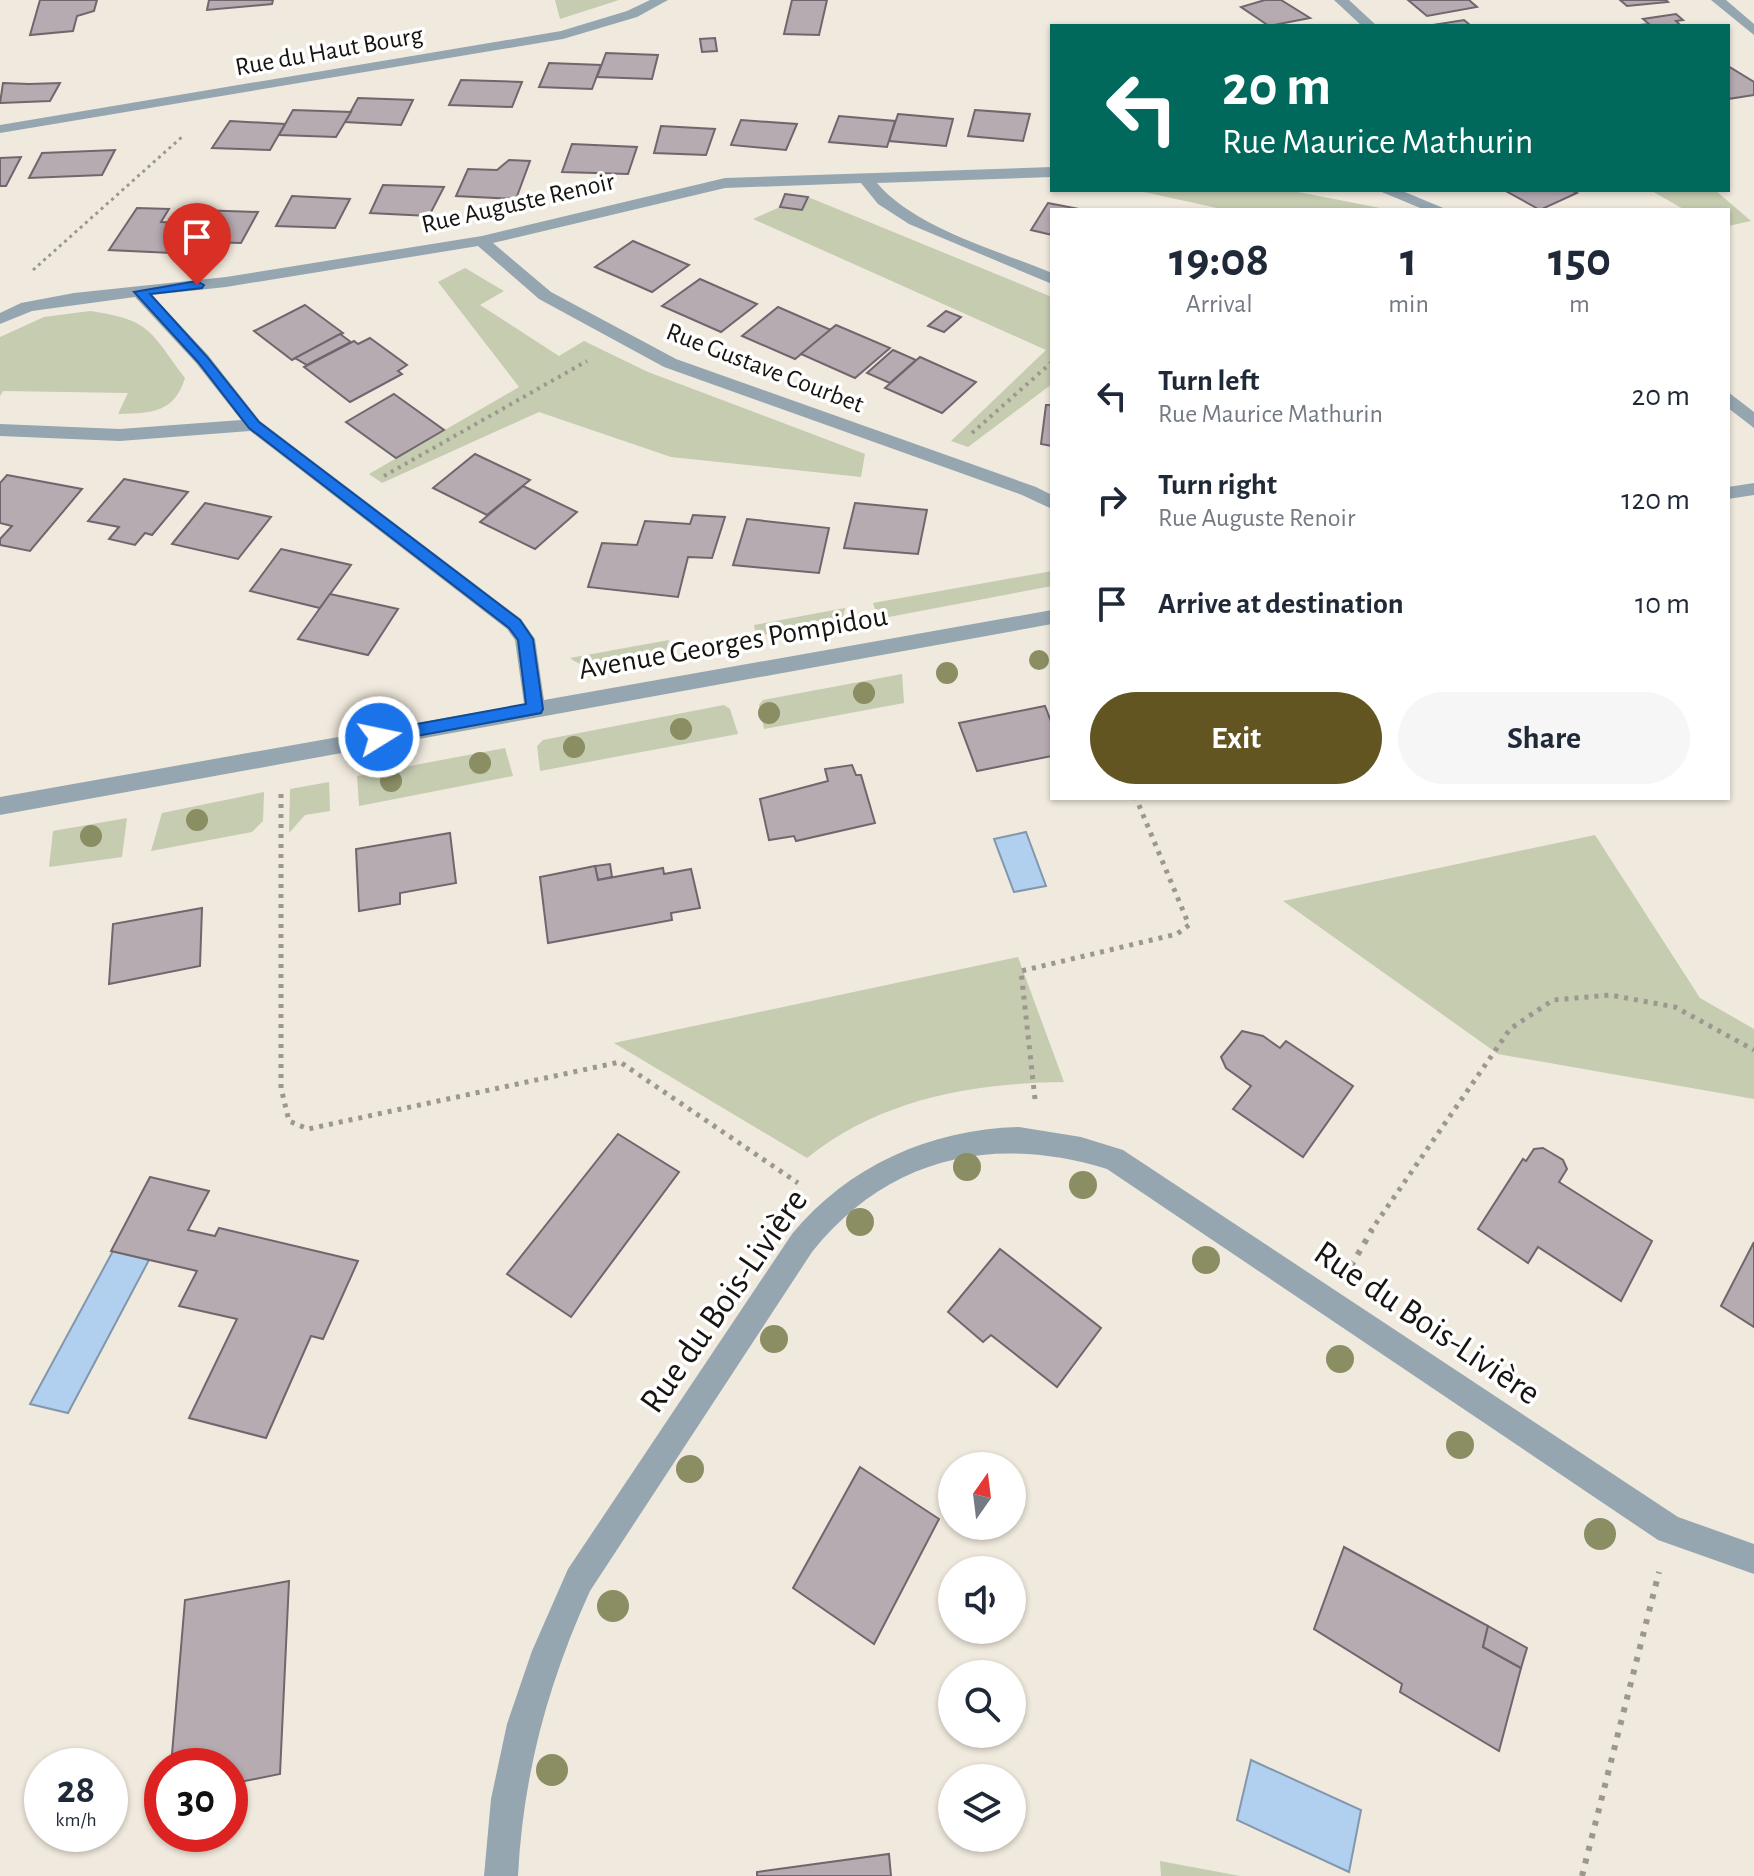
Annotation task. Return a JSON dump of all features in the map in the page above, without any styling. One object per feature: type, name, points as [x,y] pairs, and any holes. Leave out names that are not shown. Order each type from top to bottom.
[{"type":"street","name":"Rue du Haut Bourg","points":[[0,129],[563,35],[632,14],[661,0]]},
{"type":"street","points":[[1341,0],[1368,24]]},
{"type":"street","points":[[1718,0],[1754,31]]},
{"type":"street","name":"Rue Auguste Renoir","points":[[6,317],[74,298],[312,270],[482,241],[725,183],[1050,172]]},
{"type":"street","points":[[863,176],[884,201],[915,221],[1050,278]]},
{"type":"street","points":[[1390,192],[1434,208]]},
{"type":"street","name":"Rue Gustave Courbet","points":[[482,241],[495,257],[541,290],[623,340],[670,363],[1050,502]]},
{"type":"street","points":[[140,292],[194,349],[254,425],[514,624],[525,639],[535,709]]},
{"type":"street","points":[[1730,400],[1754,422]]},
{"type":"street","points":[[0,430],[120,435],[254,425]]},
{"type":"street","points":[[1740,491],[1754,506]]},
{"type":"street","name":"Avenue Georges Pompidou","points":[[0,806],[1050,617]]},
{"type":"street","name":"Rue du Bois-Livière","points":[[501,1876],[512,1773],[527,1705],[550,1640],[579,1580],[802,1243],[833,1207],[922,1154],[995,1138],[1039,1140],[1080,1147],[1114,1159],[1330,1306],[1669,1529],[1754,1559]]},
{"type":"path","points":[[6,317],[35,266],[212,111],[222,94]]},
{"type":"path","points":[[348,496],[623,340]]},
{"type":"path","points":[[940,460],[1050,364]]},
{"type":"path","points":[[286,754],[281,795],[281,1088],[289,1121],[308,1129],[620,1062],[833,1207]]},
{"type":"path","points":[[1039,1140],[1021,971],[1177,934],[1189,925],[1137,800]]},
{"type":"path","points":[[1330,1306],[1363,1242],[1510,1029],[1553,1000],[1610,995],[1675,1007],[1754,1050]]},
{"type":"path","points":[[1582,1876],[1669,1529]]},
{"type":"green space","points":[[555,0],[619,0],[560,19]]},
{"type":"green space","points":[[1144,192],[1298,192],[1380,208],[1217,208]]},
{"type":"green space","points":[[1654,192],[1717,192],[1751,221],[1730,226],[1730,208],[1682,208]]},
{"type":"green space","points":[[808,197],[1050,296],[1050,386],[968,447],[951,441],[1046,350],[753,219],[780,207],[802,210]]},
{"type":"green space","points":[[465,268],[504,291],[480,305],[559,356],[584,341],[648,372],[865,454],[861,477],[671,457],[539,412],[382,483],[369,474],[519,387],[438,282]]},
{"type":"green space","points":[[90,311],[137,323],[155,338],[185,378],[168,405],[141,413],[118,414],[128,393],[3,391],[0,396],[0,337],[44,317]]},
{"type":"green space","points":[[1050,571],[1050,586],[878,619],[873,603]]},
{"type":"green space","points":[[845,608],[842,623],[756,636],[754,625]]},
{"type":"green space","points":[[669,640],[665,653],[616,665],[591,666],[570,658]]},
{"type":"green space","points":[[902,674],[904,703],[764,729],[759,705],[763,700]]},
{"type":"green space","points":[[724,705],[730,709],[738,734],[540,771],[537,746],[543,740]]},
{"type":"green space","points":[[505,748],[513,776],[359,806],[357,776]]},
{"type":"green space","points":[[329,782],[330,811],[305,815],[289,833],[290,789]]},
{"type":"green space","points":[[264,792],[263,821],[252,832],[151,851],[162,813]]},
{"type":"green space","points":[[127,818],[122,857],[49,867],[53,831]]},
{"type":"green space","points":[[1595,835],[1700,998],[1754,1029],[1754,1099],[1498,1054],[1283,901]]},
{"type":"green space","points":[[1018,957],[1064,1082],[995,1086],[928,1098],[865,1121],[807,1158],[614,1043]]},
{"type":"green space","points":[[1160,1861],[1240,1876],[1161,1876]]},
{"type":"water","points":[[1026,832],[1046,886],[1014,892],[994,839]]},
{"type":"water","points":[[113,1251],[149,1260],[68,1413],[30,1404]]},
{"type":"water","points":[[1251,1760],[1361,1810],[1349,1872],[1237,1820]]},
{"type":"building","points":[[40,0],[97,0],[94,11],[77,16],[73,31],[30,35]]},
{"type":"building","points":[[209,0],[273,0],[272,4],[207,10]]},
{"type":"building","points":[[792,0],[827,0],[819,35],[784,34]]},
{"type":"building","points":[[1265,0],[1281,0],[1310,18],[1266,24],[1241,7]]},
{"type":"building","points":[[1408,0],[1469,0],[1477,7],[1427,16]]},
{"type":"building","points":[[1620,0],[1666,0],[1668,2],[1627,6]]},
{"type":"building","points":[[1676,14],[1683,20],[1676,21],[1679,24],[1649,24],[1643,19]]},
{"type":"building","points":[[1464,20],[1469,24],[1439,24]]},
{"type":"building","points":[[715,38],[717,51],[702,52],[700,39]]},
{"type":"building","points":[[606,53],[658,55],[652,79],[597,77]]},
{"type":"building","points":[[549,63],[601,65],[592,89],[539,87]]},
{"type":"building","points":[[1730,67],[1754,82],[1754,95],[1730,99]]},
{"type":"building","points":[[461,80],[522,82],[512,107],[449,105]]},
{"type":"building","points":[[3,83],[60,83],[50,101],[0,103]]},
{"type":"building","points":[[358,98],[413,100],[401,125],[345,122]]},
{"type":"building","points":[[293,110],[351,112],[336,137],[279,135]]},
{"type":"building","points":[[975,110],[1030,114],[1023,141],[968,136]]},
{"type":"building","points":[[898,114],[953,119],[946,146],[889,141]]},
{"type":"building","points":[[839,116],[895,121],[887,147],[829,142]]},
{"type":"building","points":[[741,120],[797,124],[786,150],[731,145]]},
{"type":"building","points":[[230,121],[285,124],[270,150],[212,148]]},
{"type":"building","points":[[661,126],[715,129],[706,155],[654,153]]},
{"type":"building","points":[[572,144],[637,147],[628,174],[562,172]]},
{"type":"building","points":[[115,150],[102,175],[29,178],[42,153]]},
{"type":"building","points":[[21,157],[6,186],[0,186],[0,158]]},
{"type":"building","points":[[509,160],[530,161],[516,199],[456,196],[468,169],[497,170]]},
{"type":"building","points":[[383,185],[444,187],[429,216],[370,213]]},
{"type":"building","points":[[1508,192],[1577,193],[1544,208],[1536,208]]},
{"type":"building","points":[[785,194],[808,197],[802,210],[780,207]]},
{"type":"building","points":[[292,196],[350,199],[335,228],[276,226]]},
{"type":"building","points":[[1048,203],[1074,208],[1050,208],[1050,235],[1031,230]]},
{"type":"building","points":[[137,208],[169,209],[161,222],[190,223],[172,253],[109,250]]},
{"type":"building","points":[[198,210],[258,212],[241,243],[179,241]]},
{"type":"building","points":[[633,241],[689,265],[652,292],[595,267]]},
{"type":"building","points":[[700,279],[757,304],[721,332],[662,306]]},
{"type":"building","points":[[305,305],[343,333],[292,360],[254,331]]},
{"type":"building","points":[[778,307],[831,330],[795,359],[742,336]]},
{"type":"building","points":[[946,311],[961,317],[944,332],[928,326]]},
{"type":"building","points":[[836,325],[890,348],[855,378],[801,354]]},
{"type":"building","points":[[340,334],[351,342],[307,365],[295,358]]},
{"type":"building","points":[[370,338],[407,365],[398,371],[402,374],[350,402],[304,367],[354,341],[358,344]]},
{"type":"building","points":[[893,350],[916,360],[890,383],[867,373]]},
{"type":"building","points":[[920,357],[976,382],[942,413],[885,388]]},
{"type":"building","points":[[394,394],[444,430],[396,458],[346,422]]},
{"type":"building","points":[[1046,405],[1050,405],[1050,446],[1041,444]]},
{"type":"building","points":[[475,454],[530,480],[487,515],[433,488]]},
{"type":"building","points":[[7,475],[82,489],[30,551],[0,545],[0,539],[12,526],[0,523],[0,483]]},
{"type":"building","points":[[124,479],[188,492],[152,535],[145,533],[135,545],[109,539],[119,527],[88,521]]},
{"type":"building","points":[[523,486],[577,512],[535,549],[480,522]]},
{"type":"building","points":[[205,503],[271,517],[238,559],[172,544]]},
{"type":"building","points":[[855,503],[927,510],[918,554],[844,548]]},
{"type":"building","points":[[693,515],[725,517],[712,558],[688,557],[678,597],[588,587],[602,543],[637,545],[645,521],[690,524]]},
{"type":"building","points":[[747,519],[829,528],[819,573],[733,565]]},
{"type":"building","points":[[281,549],[351,565],[320,608],[250,591]]},
{"type":"building","points":[[330,594],[398,609],[368,655],[298,639]]},
{"type":"building","points":[[1045,706],[1050,719],[1050,756],[977,771],[959,723]]},
{"type":"building","points":[[852,765],[856,775],[861,775],[875,823],[796,841],[794,836],[769,840],[760,799],[828,781],[825,769]]},
{"type":"building","points":[[450,833],[456,883],[400,893],[400,904],[359,911],[356,849]]},
{"type":"building","points":[[610,864],[612,877],[598,880],[595,866]]},
{"type":"building","points":[[595,866],[598,880],[663,868],[664,874],[691,869],[700,908],[671,913],[672,920],[548,943],[540,877]]},
{"type":"building","points":[[202,908],[200,966],[109,984],[113,924]]},
{"type":"building","points":[[1242,1031],[1263,1036],[1280,1048],[1286,1041],[1353,1086],[1303,1157],[1233,1109],[1251,1086],[1226,1068],[1221,1057]]},
{"type":"building","points":[[618,1134],[679,1172],[571,1317],[507,1274]]},
{"type":"building","points":[[1543,1148],[1563,1160],[1567,1169],[1559,1182],[1652,1241],[1621,1301],[1538,1247],[1528,1263],[1478,1229],[1523,1159],[1526,1161],[1534,1149]]},
{"type":"building","points":[[150,1177],[209,1191],[188,1230],[215,1236],[219,1228],[358,1261],[323,1339],[311,1336],[266,1438],[189,1418],[237,1319],[179,1306],[197,1271],[111,1251]]},
{"type":"building","points":[[1754,1242],[1754,1327],[1721,1306]]},
{"type":"building","points":[[1000,1249],[1101,1328],[1057,1387],[991,1335],[983,1342],[948,1312]]},
{"type":"building","points":[[860,1467],[938,1518],[874,1644],[793,1588]]},
{"type":"building","points":[[1344,1547],[1488,1626],[1483,1647],[1521,1668],[1499,1751],[1400,1692],[1402,1684],[1314,1629]]},
{"type":"building","points":[[289,1581],[280,1774],[248,1780],[248,1748],[173,1748],[185,1600]]},
{"type":"building","points":[[1488,1626],[1527,1648],[1521,1668],[1483,1647]]},
{"type":"building","points":[[889,1854],[891,1876],[757,1876],[757,1872]]},
{"type":"route","points":[[197,285],[140,292],[160,310],[202,359],[254,425],[514,624],[525,639],[535,709],[379,737]]}]
